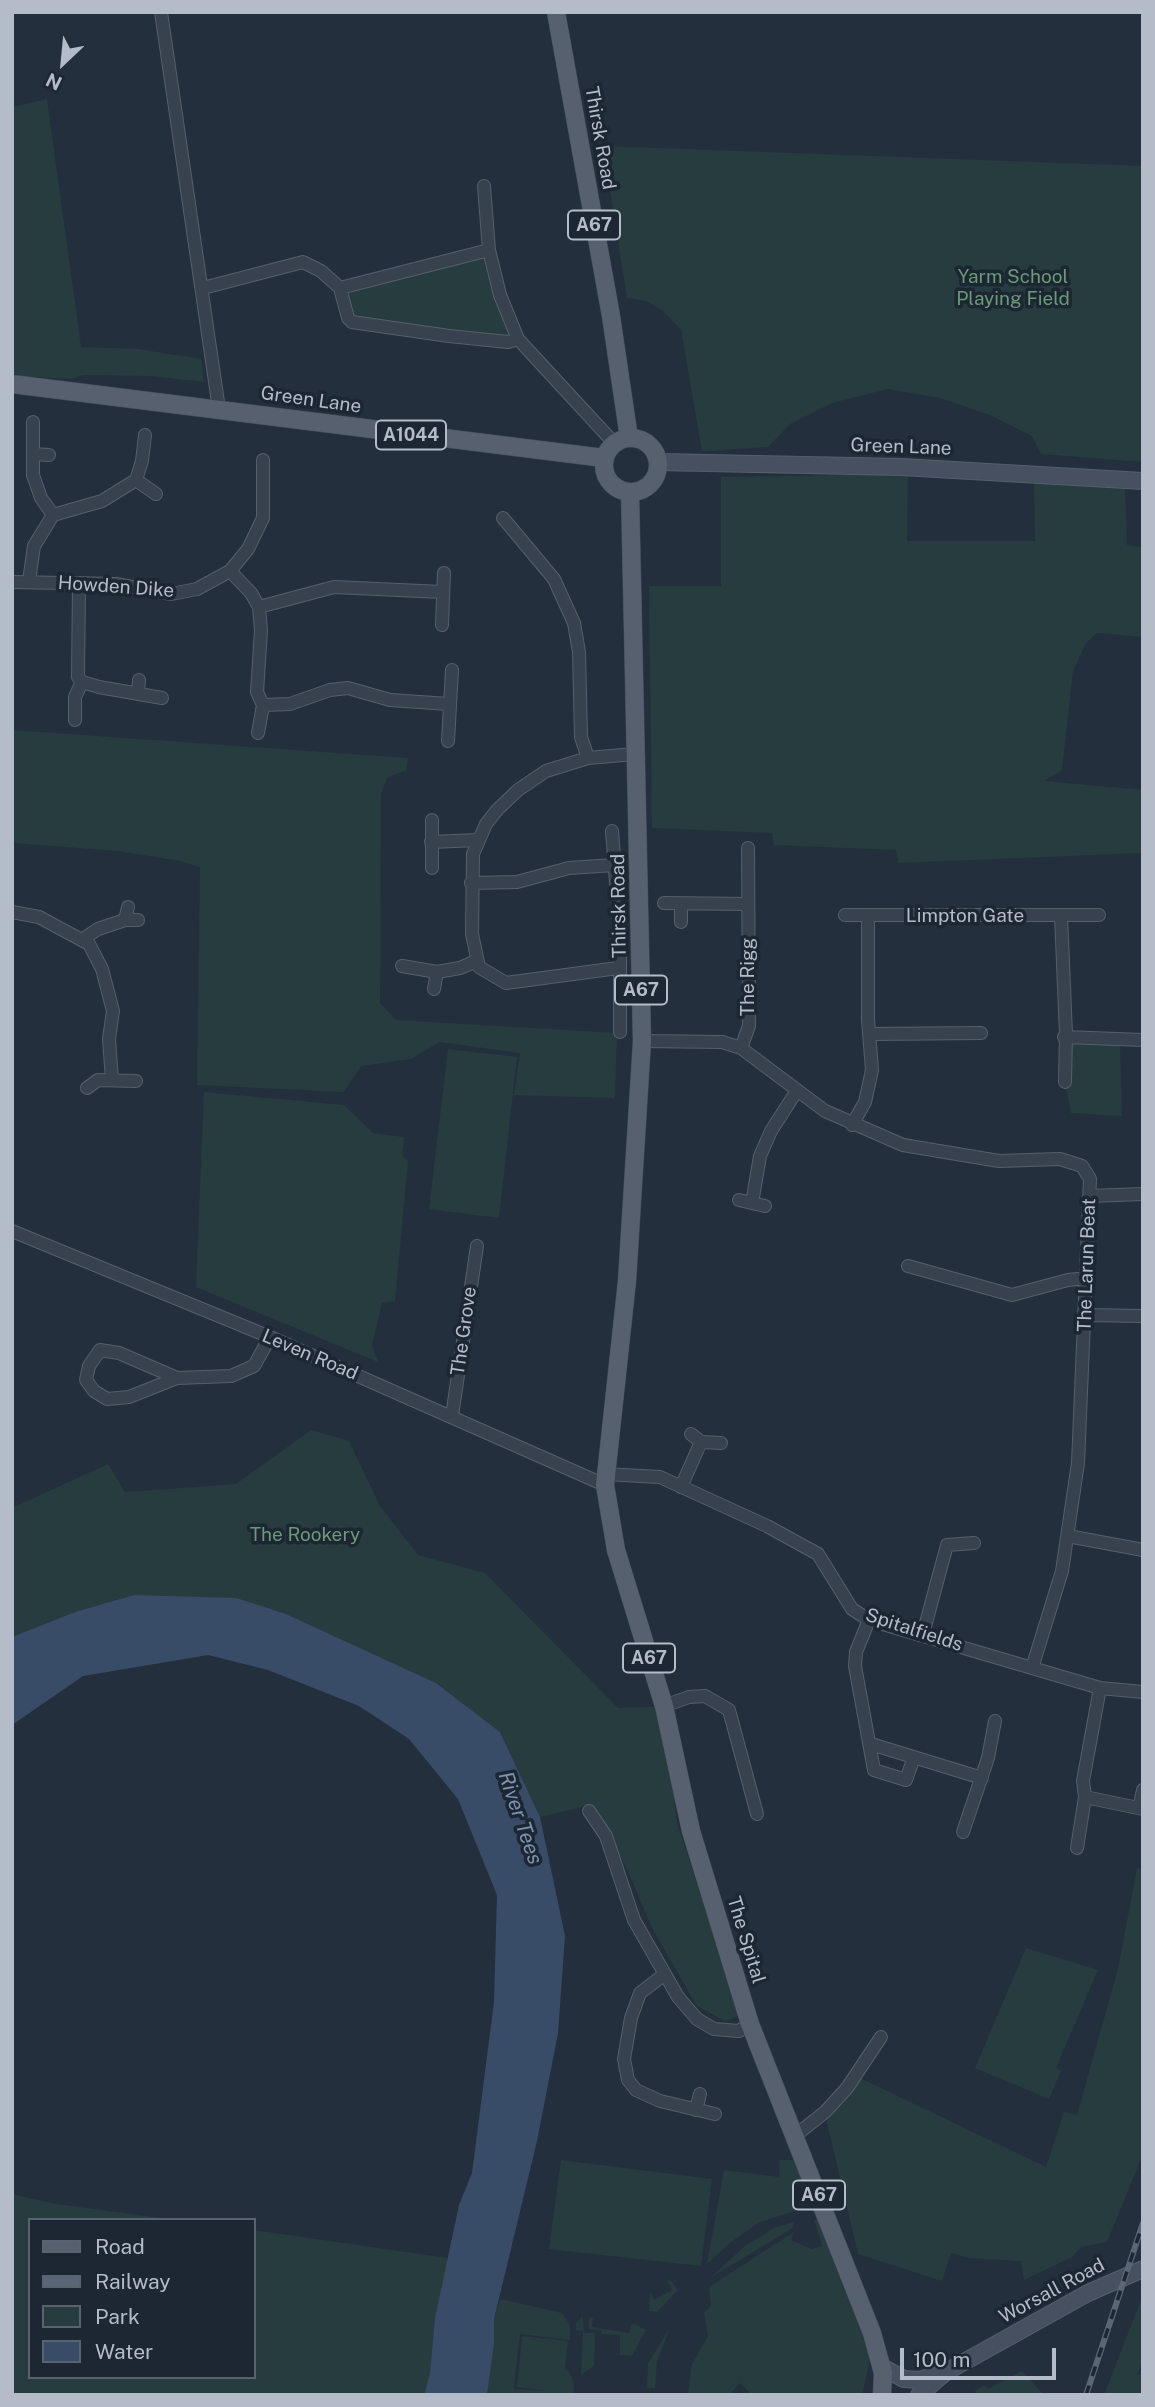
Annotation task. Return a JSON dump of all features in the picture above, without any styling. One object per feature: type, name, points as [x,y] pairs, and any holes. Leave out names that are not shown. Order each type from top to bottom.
[{"type":"main road","name":"Thirsk Road","points":[[556,12],[611,316],[616,438]]},
{"type":"main road","name":"Green Lane","points":[[12,384],[604,458]]},
{"type":"main road","points":[[616,438],[648,444],[658,462],[653,482],[639,492],[630,493],[612,485],[603,468],[604,458],[616,438]]},
{"type":"main road","name":"Green Lane","points":[[658,462],[928,468],[1143,481]]},
{"type":"main road","name":"Thirsk Road","points":[[604,1479],[628,1281],[642,1041],[630,493]]},
{"type":"main road","name":"The Spital","points":[[604,1479],[616,1550],[664,1706],[691,1830],[750,2024],[796,2135],[882,2367],[882,2395]]},
{"type":"main road","name":"Worsall Road","points":[[919,2395],[946,2372],[1088,2294],[1143,2269]]},
{"type":"main road","name":"Worsall Road","points":[[882,2367],[896,2375],[915,2380],[946,2372]]},
{"type":"street","points":[[161,12],[219,409]]},
{"type":"street","points":[[484,186],[489,250],[500,295],[518,339],[616,438]]},
{"type":"street","points":[[340,288],[489,250]]},
{"type":"street","points":[[203,288],[303,262],[321,271],[340,288],[348,318],[358,324],[508,342],[518,339]]},
{"type":"street","points":[[33,422],[33,475],[41,498],[53,515]]},
{"type":"street","points":[[29,581],[34,547],[53,515],[102,501],[136,480],[142,461],[145,435]]},
{"type":"street","points":[[33,454],[49,455]]},
{"type":"street","name":"Howden Dike","points":[[12,582],[116,584],[171,594],[197,589],[229,571],[248,549],[263,518],[268,468]]},
{"type":"street","points":[[136,480],[156,494]]},
{"type":"street","points":[[503,518],[554,579],[574,624],[579,652],[581,737],[588,758]]},
{"type":"street","points":[[503,542],[515,532]]},
{"type":"street","points":[[229,571],[251,593],[259,607],[261,631],[257,692],[263,705],[258,733]]},
{"type":"street","points":[[442,625],[444,573]]},
{"type":"street","points":[[75,720],[75,697],[82,682],[76,668],[79,583]]},
{"type":"street","points":[[259,607],[334,587],[442,592]]},
{"type":"street","points":[[448,741],[452,670]]},
{"type":"street","points":[[138,694],[139,680]]},
{"type":"street","points":[[82,682],[162,698]]},
{"type":"street","points":[[263,705],[290,704],[330,690],[348,688],[390,700],[449,704]]},
{"type":"street","points":[[618,968],[506,983],[494,978],[476,961],[472,934],[472,854],[497,810],[517,790],[546,771],[588,758],[634,754]]},
{"type":"street","points":[[432,820],[432,868]]},
{"type":"street","points":[[612,831],[617,895]]},
{"type":"street","points":[[430,842],[478,840]]},
{"type":"street","name":"The Rigg","points":[[741,1048],[749,1026],[746,904],[748,848]]},
{"type":"street","points":[[471,883],[517,883],[569,868],[614,865]]},
{"type":"street","points":[[664,903],[746,904]]},
{"type":"street","points":[[681,904],[681,922]]},
{"type":"street","points":[[12,912],[39,917],[89,944],[102,969],[113,1010],[109,1039],[112,1080]]},
{"type":"street","points":[[83,939],[126,914],[138,920]]},
{"type":"street","name":"Limpton Gate","points":[[845,915],[1099,915]]},
{"type":"street","points":[[852,1125],[865,1102],[872,1070],[868,915]]},
{"type":"street","points":[[1061,916],[1066,1034],[1065,1082]]},
{"type":"street","points":[[620,926],[620,1032]]},
{"type":"street","points":[[402,966],[437,972],[460,968],[476,961]]},
{"type":"street","points":[[434,989],[437,972]]},
{"type":"street","points":[[870,1034],[981,1033]]},
{"type":"street","points":[[1064,1037],[1143,1040]]},
{"type":"street","name":"The Larun Beat","points":[[642,1041],[722,1042],[741,1048],[796,1092],[852,1125],[903,1145],[950,1155],[999,1161],[1060,1159],[1082,1166],[1090,1179],[1090,1196],[1078,1463],[1062,1571],[1033,1665]]},
{"type":"street","points":[[87,1088],[98,1080],[136,1082]]},
{"type":"street","points":[[765,1206],[745,1201],[771,1131],[796,1092]]},
{"type":"street","points":[[1090,1196],[1143,1194]]},
{"type":"street","name":"Leven Road","points":[[12,1230],[604,1479]]},
{"type":"street","name":"The Grove","points":[[452,1416],[477,1246]]},
{"type":"street","points":[[917,1266],[1012,1295],[1033,1283],[1088,1278]]},
{"type":"street","points":[[1085,1315],[1143,1316]]},
{"type":"street","points":[[177,1378],[119,1353],[100,1350],[89,1366],[86,1380],[94,1391],[107,1399],[129,1397],[177,1378],[231,1376],[254,1366],[270,1337]]},
{"type":"street","points":[[681,1487],[696,1438],[720,1443]]},
{"type":"street","name":"Spitalfields","points":[[604,1479],[660,1478],[818,1553],[852,1609],[869,1619],[1033,1665],[1100,1688],[1143,1692]]},
{"type":"street","points":[[1068,1536],[1143,1550]]},
{"type":"street","points":[[923,1634],[947,1545],[974,1543]]},
{"type":"street","points":[[869,1619],[856,1652],[855,1666],[874,1770],[906,1780],[914,1757]]},
{"type":"street","points":[[1077,1848],[1085,1797],[1083,1781],[1100,1688]]},
{"type":"street","points":[[664,1706],[689,1697],[705,1696],[729,1710],[752,1810]]},
{"type":"street","points":[[963,1832],[982,1778],[995,1721]]},
{"type":"street","points":[[871,1744],[982,1778]]},
{"type":"street","points":[[1085,1797],[1141,1808],[1143,1790]]},
{"type":"street","points":[[582,1828],[591,1814],[606,1836],[634,1920],[664,1974],[697,2019],[714,2029],[739,2031],[750,2024]]},
{"type":"street","points":[[664,1974],[640,1993],[631,2018],[624,2059],[628,2080],[636,2090],[660,2101],[715,2114]]},
{"type":"street","points":[[796,2135],[847,2088],[881,2037]]},
{"type":"street","points":[[696,2110],[700,2094]]},
{"type":"green space","points":[[47,99],[81,347],[138,349],[201,359],[204,382],[151,376],[83,375],[72,379],[12,376],[12,107]]},
{"type":"green space","name":"Yarm School Playing Field","points":[[603,146],[1143,166],[1143,462],[1041,454],[1032,436],[992,416],[940,398],[888,389],[832,403],[790,424],[768,447],[702,451],[681,330],[663,311],[646,301],[627,298]]},
{"type":"green space","points":[[484,257],[489,263],[510,333],[506,337],[354,318],[347,297],[350,291]]},
{"type":"green space","points":[[908,474],[907,541],[1035,541],[1034,483],[1125,489],[1127,545],[1143,547],[1143,637],[1097,633],[1086,643],[1073,671],[1062,770],[1044,781],[1143,790],[1143,853],[898,863],[896,850],[774,845],[772,833],[652,828],[649,586],[721,586],[721,477]]},
{"type":"green space","points":[[12,730],[408,758],[406,770],[387,778],[381,794],[380,1003],[396,1020],[617,1033],[615,1098],[514,1095],[520,1053],[440,1042],[411,1059],[361,1066],[344,1092],[197,1085],[200,867],[118,851],[12,843]]},
{"type":"green space","points":[[1064,1037],[1120,1040],[1122,1116],[1071,1113],[1065,1082]]},
{"type":"green space","points":[[448,1049],[517,1057],[499,1218],[429,1209]]},
{"type":"green space","points":[[204,1092],[344,1105],[373,1133],[404,1137],[402,1155],[408,1161],[395,1301],[382,1303],[372,1345],[378,1362],[196,1287]]},
{"type":"green space","name":"The Rookery","points":[[311,1430],[349,1441],[380,1506],[418,1555],[485,1573],[618,1708],[664,1706],[677,1823],[741,2015],[725,2021],[697,2006],[653,1930],[625,1865],[591,1805],[540,1817],[500,1732],[436,1683],[286,1614],[133,1595],[75,1612],[12,1637],[12,1508],[108,1464],[125,1492],[236,1484]]},
{"type":"green space","points":[[1137,1868],[1143,1869],[1143,2154],[1107,2242],[1081,2247],[1072,2257],[1024,2280],[1021,2261],[969,2258],[951,2253],[942,2281],[858,2254],[826,2118],[860,2078],[1046,2167],[1064,2112],[1077,2115],[1118,1969]]},
{"type":"green space","points":[[1026,1948],[1098,1970],[1056,2068],[1061,2071],[1049,2099],[975,2068]]},
{"type":"green space","points":[[561,2160],[712,2179],[701,2266],[549,2249]]},
{"type":"green space","points":[[780,2160],[799,2160],[814,2205],[760,2222],[731,2242],[707,2264],[724,2170],[779,2177]]},
{"type":"green space","points":[[12,2194],[57,2204],[160,2218],[28,2218],[28,2379],[256,2379],[256,2230],[448,2258],[435,2319],[430,2373],[424,2395],[12,2395]]},
{"type":"green space","points":[[817,2219],[871,2356],[862,2395],[752,2395],[740,2383],[729,2395],[688,2395],[691,2366],[708,2336],[704,2313],[711,2306],[709,2287],[794,2232],[791,2240],[812,2249],[822,2246],[814,2220]]},
{"type":"green space","points":[[794,2222],[793,2228],[710,2278],[745,2246],[774,2228]]},
{"type":"green space","points":[[667,2280],[678,2290],[657,2312],[649,2311],[650,2292],[654,2300],[672,2290]]},
{"type":"green space","points":[[1143,2295],[1143,2361],[1137,2375],[1143,2374],[1143,2395],[1104,2395]]},
{"type":"green space","points":[[500,2299],[562,2313],[570,2325],[570,2340],[520,2334],[514,2389],[547,2391],[517,2387],[522,2336],[568,2341],[565,2370],[569,2371],[574,2384],[573,2395],[487,2395],[494,2319]]},
{"type":"green space","points":[[583,2316],[584,2333],[595,2333],[594,2366],[581,2375],[583,2331],[576,2330],[576,2323]]},
{"type":"green space","points":[[589,2317],[593,2318],[592,2327],[629,2333],[631,2325],[634,2324],[646,2330],[632,2356],[620,2355],[620,2335],[602,2334],[601,2330],[589,2329]]},
{"type":"green space","points":[[670,2328],[657,2361],[655,2388],[640,2389],[647,2388],[648,2363]]},
{"type":"green space","points":[[1022,2371],[1044,2395],[976,2395],[975,2391],[984,2385],[988,2389]]},
{"type":"water","name":"River Tees","points":[[134,1595],[236,1598],[286,1614],[436,1683],[500,1732],[540,1817],[565,1936],[558,2033],[537,2141],[494,2319],[494,2343],[487,2395],[424,2395],[430,2373],[435,2318],[459,2205],[472,2173],[494,2002],[497,1895],[458,1799],[409,1739],[359,1706],[268,1670],[208,1655],[83,1676],[12,1725],[12,1637],[75,1612]]},
{"type":"railway","points":[[1086,2395],[1143,2223]]}]
